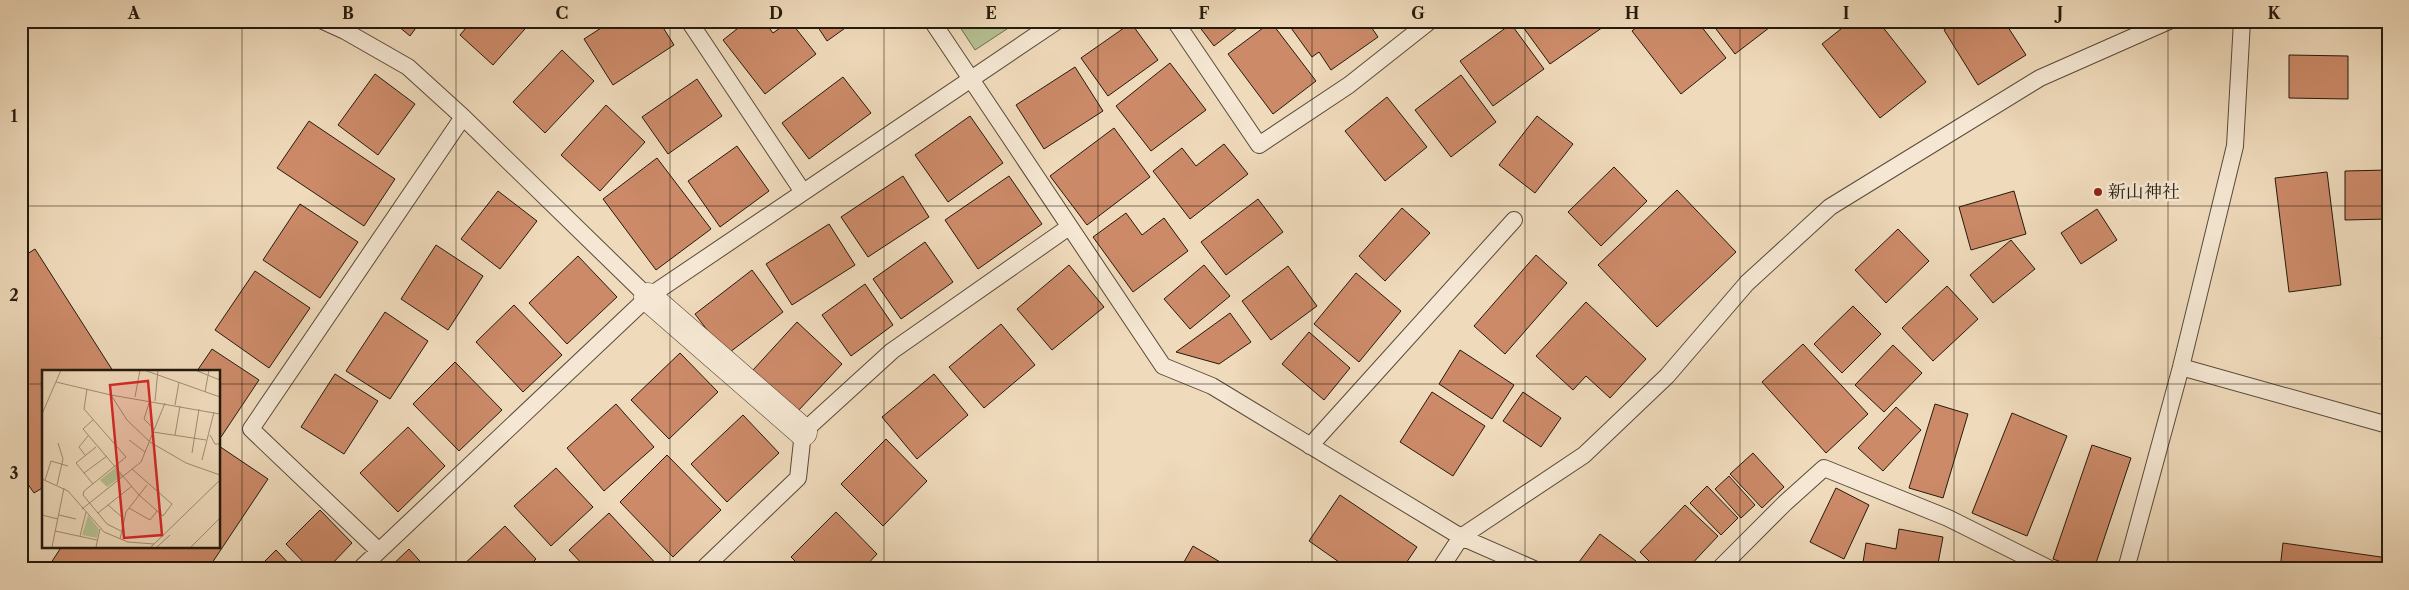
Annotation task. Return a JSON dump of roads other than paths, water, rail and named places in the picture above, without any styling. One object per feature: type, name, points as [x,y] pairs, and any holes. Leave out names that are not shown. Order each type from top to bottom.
[{"type":"street","points":[[648,298],[803,432]]},
{"type":"lane","points":[[323,21],[345,31],[408,67],[648,298]]},
{"type":"lane","points":[[689,21],[803,192]]},
{"type":"lane","points":[[932,21],[1163,366],[1212,386],[1461,537],[1534,569]]},
{"type":"lane","points":[[360,569],[648,298],[970,78],[1057,21]]},
{"type":"lane","points":[[1175,21],[1259,145],[1349,86],[1430,21]]},
{"type":"lane","points":[[1440,569],[1461,537],[1584,456],[1667,376],[1747,283],[1830,207],[2040,78],[2168,21]]},
{"type":"lane","points":[[2126,569],[2182,367],[2235,146],[2242,21]]},
{"type":"lane","points":[[379,551],[251,429],[462,117]]},
{"type":"lane","points":[[1310,446],[1514,220]]},
{"type":"lane","points":[[703,569],[798,478],[803,432],[892,350],[1069,227]]},
{"type":"lane","points":[[2182,367],[2388,426]]},
{"type":"lane","points":[[1719,569],[1785,503],[1824,468],[1948,518],[2050,569]]},
{"type":"place","name":"新山神社","points":[[2098,192]]}]
